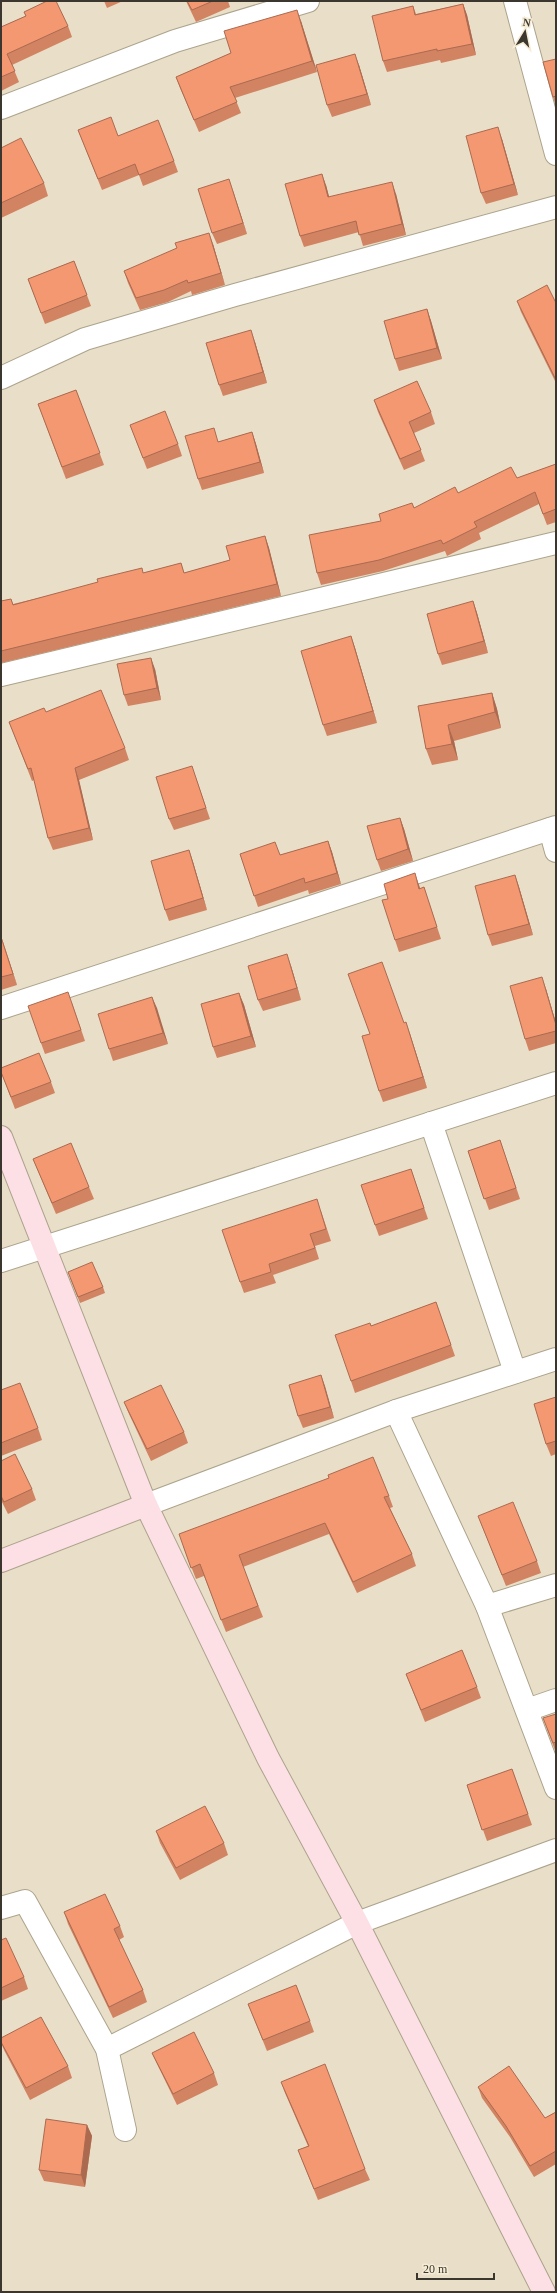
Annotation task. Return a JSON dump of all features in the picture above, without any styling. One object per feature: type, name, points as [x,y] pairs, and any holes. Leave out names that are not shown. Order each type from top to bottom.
[{"type":"street","points":[[1,108],[175,40],[308,1]]},
{"type":"street","points":[[515,1],[556,154]]},
{"type":"street","points":[[1,378],[85,339],[235,295],[556,207]]},
{"type":"street","points":[[1,675],[556,543]]},
{"type":"street","points":[[1,1008],[553,828],[556,851]]},
{"type":"street","points":[[1,1261],[556,1083]]},
{"type":"street","points":[[431,1123],[515,1372]]},
{"type":"street","points":[[1,1137],[43,1247],[146,1505],[268,1758],[356,1923],[544,2292]]},
{"type":"street","points":[[1,1561],[396,1411],[556,1359]]},
{"type":"street","points":[[396,1411],[487,1606],[528,1710],[556,1788]]},
{"type":"street","points":[[487,1606],[556,1585]]},
{"type":"street","points":[[528,1710],[556,1700]]},
{"type":"street","points":[[107,2049],[356,1923],[556,1850]]},
{"type":"street","points":[[1,1908],[25,1901],[107,2049],[125,2130]]},
{"type":"building","points":[[47,1],[56,1],[68,26],[7,54],[15,71],[1,77],[1,27],[26,16],[24,12]]},
{"type":"building","points":[[187,1],[213,1],[192,10]]},
{"type":"building","points":[[463,4],[472,44],[437,51],[437,49],[383,61],[372,16],[413,6],[415,15]]},
{"type":"building","points":[[297,10],[312,61],[230,87],[237,102],[194,120],[176,77],[231,53],[224,31]]},
{"type":"building","points":[[355,54],[367,94],[327,105],[316,65]]},
{"type":"building","points":[[556,59],[556,96],[553,97],[543,62]]},
{"type":"building","points":[[111,117],[118,136],[158,120],[174,161],[139,175],[135,164],[98,179],[78,130]]},
{"type":"building","points":[[498,127],[514,184],[481,193],[466,136]]},
{"type":"building","points":[[21,138],[44,183],[1,203],[1,148]]},
{"type":"building","points":[[322,174],[328,197],[392,182],[402,224],[359,235],[356,221],[300,236],[285,184]]},
{"type":"building","points":[[229,179],[243,223],[212,233],[198,189]]},
{"type":"building","points":[[209,233],[221,273],[188,283],[187,280],[164,290],[136,298],[124,271],[177,248],[175,243]]},
{"type":"building","points":[[74,261],[87,295],[41,313],[28,279]]},
{"type":"building","points":[[547,285],[556,303],[556,380],[517,301]]},
{"type":"building","points":[[427,309],[437,348],[395,359],[384,321]]},
{"type":"building","points":[[251,330],[263,372],[219,385],[206,343]]},
{"type":"building","points":[[417,381],[431,412],[409,422],[421,450],[400,459],[374,400]]},
{"type":"building","points":[[76,390],[100,453],[62,467],[38,404]]},
{"type":"building","points":[[165,411],[178,444],[143,458],[130,425]]},
{"type":"building","points":[[214,428],[218,442],[252,432],[260,462],[198,479],[185,436]]},
{"type":"building","points":[[556,464],[556,509],[543,514],[535,492],[474,522],[477,527],[443,544],[441,540],[379,560],[317,573],[309,535],[381,521],[379,514],[412,503],[414,508],[455,487],[458,493],[511,467],[517,478]]},
{"type":"building","points":[[265,536],[277,584],[1,651],[1,601],[11,599],[13,605],[98,582],[97,579],[142,568],[143,573],[181,563],[184,573],[230,560],[226,546]]},
{"type":"building","points":[[473,601],[484,641],[438,654],[427,614]]},
{"type":"building","points":[[351,636],[373,711],[323,725],[301,651]]},
{"type":"building","points":[[151,658],[157,688],[124,695],[117,664]]},
{"type":"building","points":[[101,690],[125,748],[75,768],[89,828],[48,838],[31,768],[28,769],[9,722],[44,708],[46,712]]},
{"type":"building","points":[[492,693],[495,712],[448,725],[452,744],[426,749],[418,706]]},
{"type":"building","points":[[192,766],[206,808],[169,819],[156,777]]},
{"type":"building","points":[[400,818],[408,849],[377,860],[367,826]]},
{"type":"building","points":[[328,841],[337,873],[305,883],[304,878],[254,896],[240,854],[275,842],[280,855]]},
{"type":"building","points":[[189,850],[203,898],[165,910],[151,861]]},
{"type":"building","points":[[415,873],[419,889],[424,887],[437,927],[395,940],[382,900],[388,899],[384,884]]},
{"type":"building","points":[[515,875],[529,924],[488,935],[475,886]]},
{"type":"building","points":[[1,937],[13,974],[1,977]]},
{"type":"building","points":[[287,954],[297,988],[258,1000],[248,966]]},
{"type":"building","points":[[382,962],[404,1023],[406,1022],[423,1077],[379,1091],[362,1036],[370,1034],[348,974]]},
{"type":"building","points":[[542,977],[556,1025],[556,1031],[525,1039],[510,986]]},
{"type":"building","points":[[68,992],[81,1030],[41,1043],[28,1006]]},
{"type":"building","points":[[239,993],[251,1036],[213,1047],[201,1004]]},
{"type":"building","points":[[152,997],[163,1033],[109,1049],[98,1014]]},
{"type":"building","points":[[39,1053],[51,1082],[11,1097],[1,1072],[1,1068]]},
{"type":"building","points":[[500,1140],[516,1188],[484,1199],[468,1151]]},
{"type":"building","points":[[71,1143],[89,1187],[52,1203],[33,1159]]},
{"type":"building","points":[[411,1169],[424,1208],[375,1225],[361,1185]]},
{"type":"building","points":[[317,1199],[326,1229],[310,1234],[315,1248],[269,1264],[271,1272],[240,1282],[222,1230]]},
{"type":"building","points":[[92,1262],[103,1287],[78,1297],[68,1272]]},
{"type":"building","points":[[436,1302],[451,1345],[351,1381],[335,1335],[370,1323],[371,1326]]},
{"type":"building","points":[[321,1375],[330,1407],[298,1416],[289,1385]]},
{"type":"building","points":[[20,1383],[38,1428],[1,1443],[1,1390]]},
{"type":"building","points":[[161,1385],[184,1432],[147,1449],[124,1402]]},
{"type":"building","points":[[556,1397],[556,1441],[546,1444],[534,1404]]},
{"type":"building","points":[[15,1454],[32,1489],[4,1502],[1,1496],[1,1461]]},
{"type":"building","points":[[373,1457],[389,1496],[384,1497],[412,1554],[353,1582],[325,1523],[239,1555],[258,1606],[221,1620],[200,1564],[191,1568],[179,1534],[329,1478],[328,1475]]},
{"type":"building","points":[[513,1502],[537,1561],[502,1575],[478,1516]]},
{"type":"building","points":[[462,1650],[477,1687],[421,1710],[406,1674]]},
{"type":"building","points":[[556,1714],[556,1742],[553,1743],[543,1718]]},
{"type":"building","points":[[512,1769],[528,1814],[482,1830],[467,1785]]},
{"type":"building","points":[[205,1806],[224,1843],[176,1868],[156,1831]]},
{"type":"building","points":[[105,1894],[120,1926],[114,1929],[143,1990],[109,2007],[64,1912]]},
{"type":"building","points":[[6,1938],[24,1977],[1,1988],[1,1940]]},
{"type":"building","points":[[296,1985],[310,2021],[263,2040],[248,2004]]},
{"type":"building","points":[[41,2017],[68,2066],[26,2088],[1,2042],[1,2038]]},
{"type":"building","points":[[194,2032],[214,2073],[173,2094],[152,2053]]},
{"type":"building","points":[[325,2064],[365,2169],[314,2189],[298,2150],[309,2146],[281,2082]]},
{"type":"building","points":[[509,2066],[545,2118],[556,2112],[556,2151],[530,2166],[506,2126],[478,2087]]},
{"type":"building","points":[[46,2119],[87,2125],[81,2175],[39,2170]]}]
